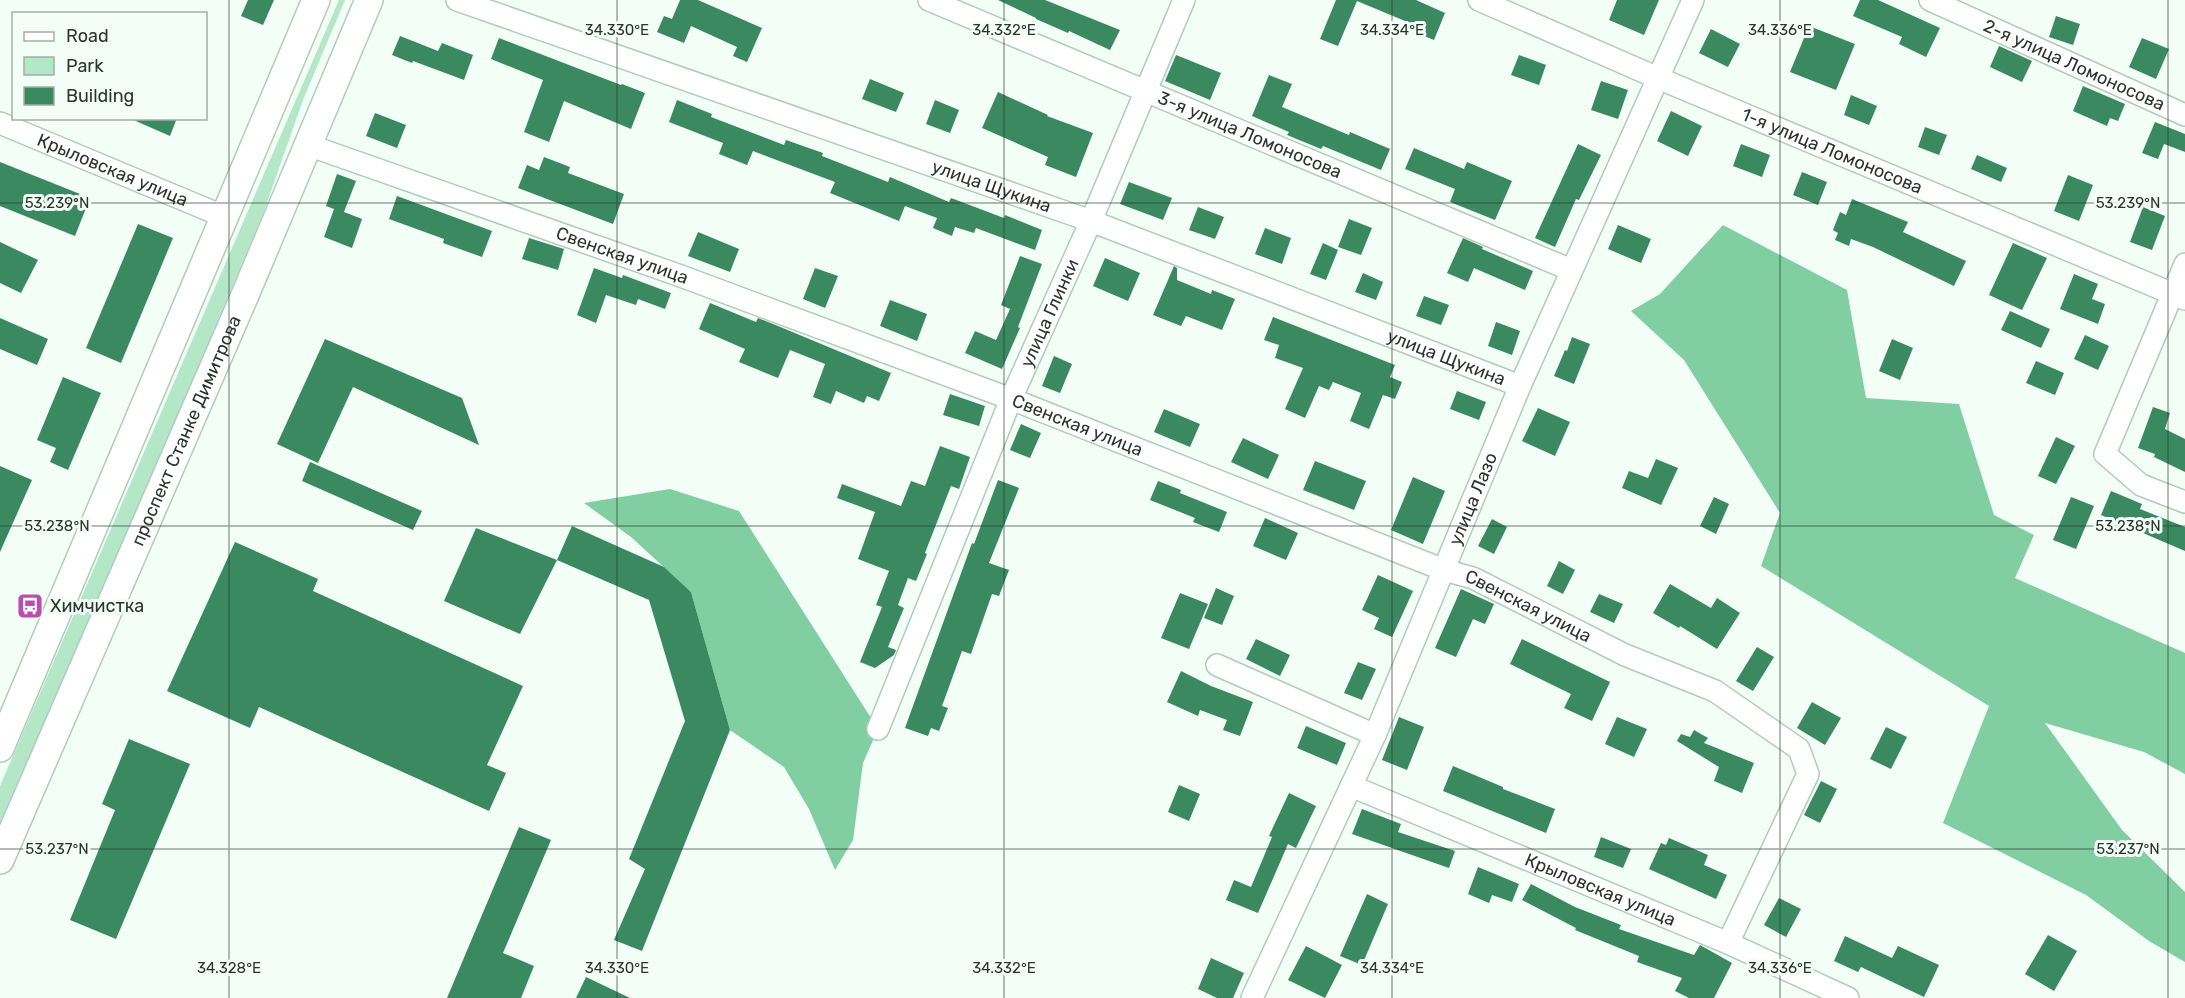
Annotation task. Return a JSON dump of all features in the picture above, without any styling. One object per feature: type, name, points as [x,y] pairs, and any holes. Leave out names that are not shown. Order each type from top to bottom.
[{"type":"main road","points":[[0,748],[316,0]]},
{"type":"main road","name":"проспект Станке Димитрова","points":[[0,860],[369,0]]},
{"type":"street","name":"улица Щукина","points":[[457,0],[1091,221],[1520,386]]},
{"type":"street","name":"3-я улица Ломоносова","points":[[929,0],[1571,270]]},
{"type":"street","name":"улица Глинки","points":[[878,729],[1011,399],[1091,221],[1184,0]]},
{"type":"street","name":"1-я улица Ломоносова","points":[[1479,0],[1658,78],[2179,296]]},
{"type":"street","name":"улица Лазо","points":[[1252,998],[1375,735],[1520,386],[1693,0]]},
{"type":"street","name":"2-я улица Ломоносова","points":[[1930,0],[2185,115]]},
{"type":"street","name":"Крыловская улица","points":[[0,123],[225,218]]},
{"type":"street","name":"Свенская улица","points":[[308,145],[678,275],[1011,399],[1444,570],[1473,578],[1625,655],[1715,691],[1799,748],[1808,774],[1728,943]]},
{"type":"street","points":[[2185,264],[2179,296],[2105,454],[2141,485],[2185,502]]},
{"type":"street","points":[[1217,665],[1375,735]]},
{"type":"street","name":"Крыловская улица","points":[[1351,786],[1728,943],[1848,998]]},
{"type":"green space","points":[[339,0],[345,0],[303,100],[262,217],[0,830],[0,786]]},
{"type":"green space","points":[[1723,225],[1847,290],[1866,398],[1959,404],[1994,515],[2034,535],[2015,578],[2185,653],[2185,774],[2144,752],[2045,723],[2122,830],[2185,892],[2185,962],[2149,941],[2086,895],[1943,823],[1989,706],[1761,566],[1780,513],[1684,360],[1631,311],[1660,294]]},
{"type":"green space","points":[[670,489],[739,511],[878,729],[863,763],[853,840],[835,870],[809,809],[784,767],[730,730],[691,592],[631,537],[584,503]]},
{"type":"building","points":[[248,0],[274,0],[263,25],[241,16]]},
{"type":"building","points":[[680,0],[698,0],[762,28],[747,62],[733,56],[737,47],[691,26],[684,43],[657,32],[664,16],[672,19]]},
{"type":"building","points":[[998,0],[1045,0],[1120,30],[1110,50],[1036,19]]},
{"type":"building","points":[[1336,0],[1416,0],[1445,13],[1434,40],[1414,32],[1417,26],[1357,1],[1338,46],[1320,39]]},
{"type":"building","points":[[1617,0],[1659,0],[1644,35],[1609,20]]},
{"type":"building","points":[[1860,0],[1878,0],[1940,28],[1926,57],[1899,44],[1902,37],[1853,16]]},
{"type":"building","points":[[2056,16],[2080,24],[2073,45],[2049,37]]},
{"type":"building","points":[[1809,26],[1855,44],[1836,90],[1790,72]]},
{"type":"building","points":[[1711,29],[1740,44],[1728,67],[1699,53]]},
{"type":"building","points":[[400,36],[438,51],[442,43],[473,55],[464,80],[392,55]]},
{"type":"building","points":[[499,38],[645,93],[631,129],[564,101],[549,142],[524,132],[543,80],[491,59]]},
{"type":"building","points":[[2142,38],[2169,49],[2156,79],[2129,67]]},
{"type":"building","points":[[1999,46],[2032,61],[2022,82],[1990,67]]},
{"type":"building","points":[[1176,55],[1221,73],[1210,100],[1165,81]]},
{"type":"building","points":[[1519,55],[1546,65],[1539,85],[1511,75]]},
{"type":"building","points":[[1269,75],[1292,84],[1282,107],[1349,135],[1350,132],[1390,149],[1381,170],[1323,146],[1321,149],[1287,135],[1289,132],[1252,116]]},
{"type":"building","points":[[870,79],[904,93],[896,112],[862,99]]},
{"type":"building","points":[[1601,81],[1628,90],[1618,119],[1591,110]]},
{"type":"building","points":[[2083,86],[2125,104],[2118,121],[2110,118],[2107,126],[2073,111]]},
{"type":"building","points":[[998,92],[1047,116],[1093,133],[1076,177],[1045,165],[1048,157],[982,128]]},
{"type":"building","points":[[1851,95],[1877,106],[1869,125],[1844,115]]},
{"type":"building","points":[[677,100],[712,114],[711,117],[784,145],[786,140],[823,153],[822,156],[888,182],[890,177],[949,202],[951,198],[1004,218],[1005,215],[1042,230],[1035,250],[976,228],[974,233],[955,227],[952,236],[933,228],[937,218],[905,206],[899,221],[830,193],[835,182],[753,151],[747,165],[719,154],[723,143],[669,122]]},
{"type":"building","points":[[935,100],[959,110],[950,133],[926,124]]},
{"type":"building","points":[[1671,111],[1702,126],[1688,156],[1657,141]]},
{"type":"building","points":[[375,113],[406,125],[397,148],[366,136]]},
{"type":"building","points":[[134,120],[176,120],[170,136]]},
{"type":"building","points":[[2155,122],[2185,134],[2185,152],[2164,144],[2158,159],[2142,153]]},
{"type":"building","points":[[1925,127],[1947,135],[1939,155],[1918,147]]},
{"type":"building","points":[[1578,144],[1601,155],[1579,200],[1576,199],[1555,247],[1535,238]]},
{"type":"building","points":[[1741,144],[1770,155],[1762,177],[1733,166]]},
{"type":"building","points":[[1414,148],[1464,169],[1467,162],[1512,181],[1495,220],[1450,202],[1455,189],[1405,169]]},
{"type":"building","points":[[1977,155],[2007,168],[2001,182],[1971,169]]},
{"type":"building","points":[[544,157],[570,167],[568,173],[624,194],[613,224],[518,188],[527,165],[539,170]]},
{"type":"building","points":[[0,162],[90,198],[75,236],[0,206]]},
{"type":"building","points":[[1802,172],[1827,182],[1818,205],[1793,195]]},
{"type":"building","points":[[337,174],[356,181],[344,212],[362,219],[352,248],[324,237],[334,209],[326,206]]},
{"type":"building","points":[[2068,175],[2093,185],[2079,221],[2054,211]]},
{"type":"building","points":[[1129,182],[1172,198],[1163,220],[1120,204]]},
{"type":"building","points":[[397,196],[492,231],[482,257],[443,243],[444,239],[389,219]]},
{"type":"building","points":[[1852,199],[1908,222],[1903,232],[1966,261],[1954,286],[1873,247],[1851,239],[1849,246],[1835,240],[1838,233],[1833,230],[1840,212],[1846,215]]},
{"type":"building","points":[[1198,207],[1224,217],[1215,239],[1189,230]]},
{"type":"building","points":[[2143,207],[2165,216],[2152,250],[2130,242]]},
{"type":"building","points":[[1349,219],[1372,228],[1361,255],[1338,247]]},
{"type":"building","points":[[138,224],[173,238],[121,363],[86,348]]},
{"type":"building","points":[[1618,225],[1651,239],[1641,263],[1608,249]]},
{"type":"building","points":[[1265,228],[1291,238],[1282,264],[1255,254]]},
{"type":"building","points":[[698,232],[739,249],[730,272],[688,256]]},
{"type":"building","points":[[529,238],[564,249],[558,270],[522,259]]},
{"type":"building","points":[[1463,238],[1483,247],[1482,249],[1533,271],[1525,290],[1474,268],[1468,282],[1447,273]]},
{"type":"building","points":[[0,242],[38,260],[21,293],[0,283]]},
{"type":"building","points":[[1323,243],[1338,250],[1326,280],[1310,274]]},
{"type":"building","points":[[2013,243],[2047,258],[2022,310],[1989,295]]},
{"type":"building","points":[[1020,256],[1042,264],[1018,327],[1020,328],[1002,369],[965,353],[975,331],[996,340],[1010,309],[1001,305]]},
{"type":"building","points":[[1105,258],[1140,273],[1128,301],[1093,286]]},
{"type":"building","points":[[1174,266],[1177,268],[1177,280],[1211,294],[1212,290],[1235,299],[1222,330],[1186,316],[1181,326],[1153,315]]},
{"type":"building","points":[[594,268],[622,278],[623,275],[671,293],[665,309],[638,299],[636,305],[606,295],[596,323],[577,315]]},
{"type":"building","points":[[815,268],[838,276],[825,308],[803,299]]},
{"type":"building","points":[[1363,273],[1383,282],[1376,300],[1355,292]]},
{"type":"building","points":[[2074,274],[2098,284],[2092,299],[2105,304],[2098,324],[2060,309]]},
{"type":"building","points":[[1424,296],[1449,305],[1441,325],[1416,316]]},
{"type":"building","points":[[890,300],[927,314],[917,341],[880,326]]},
{"type":"building","points":[[710,303],[756,322],[758,318],[891,373],[879,401],[867,396],[864,403],[836,391],[831,404],[813,397],[825,364],[790,350],[778,378],[739,362],[745,349],[699,329]]},
{"type":"building","points":[[2010,311],[2050,329],[2041,348],[2001,330]]},
{"type":"building","points":[[1273,317],[1395,365],[1390,377],[1402,382],[1395,399],[1383,395],[1369,429],[1350,421],[1361,393],[1333,382],[1329,390],[1319,386],[1305,418],[1285,409],[1303,368],[1275,358],[1279,345],[1264,340]]},
{"type":"building","points":[[0,318],[48,339],[37,365],[0,349]]},
{"type":"building","points":[[1496,322],[1520,331],[1512,355],[1488,346]]},
{"type":"building","points":[[2085,335],[2109,346],[2098,370],[2074,359]]},
{"type":"building","points":[[1572,337],[1590,344],[1574,384],[1554,376]]},
{"type":"building","points":[[325,339],[462,398],[479,445],[353,387],[318,463],[277,444]]},
{"type":"building","points":[[1892,339],[1913,348],[1900,380],[1879,371]]},
{"type":"building","points":[[1054,356],[1072,364],[1060,393],[1042,386]]},
{"type":"building","points":[[2036,361],[2064,373],[2055,395],[2026,383]]},
{"type":"building","points":[[63,377],[101,393],[68,470],[50,462],[56,448],[37,440]]},
{"type":"building","points":[[1457,391],[1486,402],[1479,420],[1450,409]]},
{"type":"building","points":[[950,394],[985,406],[979,426],[943,415]]},
{"type":"building","points":[[2153,407],[2170,413],[2165,429],[2185,439],[2185,472],[2154,457],[2155,454],[2138,448]]},
{"type":"building","points":[[1538,408],[1570,422],[1555,456],[1522,441]]},
{"type":"building","points":[[1164,409],[1200,424],[1190,447],[1154,432]]},
{"type":"building","points":[[1021,424],[1041,433],[1030,458],[1010,450]]},
{"type":"building","points":[[2056,437],[2075,446],[2056,484],[2038,476]]},
{"type":"building","points":[[1243,438],[1279,455],[1268,479],[1231,462]]},
{"type":"building","points":[[940,446],[970,457],[959,489],[951,486],[916,581],[908,578],[898,605],[904,608],[888,647],[896,650],[894,655],[875,668],[860,662],[882,607],[876,605],[889,571],[858,559],[875,512],[837,498],[842,484],[901,506],[911,481],[925,486]]},
{"type":"building","points":[[1656,459],[1678,468],[1661,505],[1622,488],[1629,471],[1648,478]]},
{"type":"building","points":[[1315,461],[1366,481],[1354,510],[1303,490]]},
{"type":"building","points":[[310,462],[422,511],[413,530],[302,481]]},
{"type":"building","points":[[0,466],[32,480],[0,552]]},
{"type":"building","points":[[1413,477],[1445,491],[1423,544],[1391,530]]},
{"type":"building","points":[[998,480],[1019,488],[989,563],[1009,570],[999,596],[992,594],[971,654],[962,651],[942,706],[948,708],[939,731],[931,728],[928,736],[905,728],[972,543],[974,544]]},
{"type":"building","points":[[1158,481],[1181,490],[1180,493],[1227,512],[1219,532],[1193,522],[1195,518],[1150,500]]},
{"type":"building","points":[[2111,491],[2142,504],[2140,509],[2185,527],[2185,551],[2101,515]]},
{"type":"building","points":[[1714,497],[1729,504],[1716,534],[1700,526]]},
{"type":"building","points":[[2071,497],[2094,506],[2076,549],[2053,540]]},
{"type":"building","points":[[1265,518],[1298,533],[1286,560],[1253,546]]},
{"type":"building","points":[[1492,519],[1507,527],[1494,554],[1478,546]]},
{"type":"building","points":[[572,526],[664,567],[691,592],[730,730],[642,951],[614,940],[645,869],[629,859],[685,721],[649,600],[557,560]]},
{"type":"building","points":[[476,528],[557,560],[520,634],[444,601]]},
{"type":"building","points":[[235,542],[318,579],[313,591],[523,686],[487,765],[506,773],[489,811],[259,707],[250,728],[167,691]]},
{"type":"building","points":[[1559,561],[1575,570],[1563,594],[1547,586]]},
{"type":"building","points":[[1378,575],[1413,591],[1392,637],[1374,629],[1379,618],[1362,610]]},
{"type":"building","points":[[1670,584],[1711,608],[1717,598],[1740,613],[1717,649],[1680,626],[1679,628],[1653,613]]},
{"type":"building","points":[[1216,588],[1234,596],[1222,625],[1204,618]]},
{"type":"building","points":[[1461,589],[1494,604],[1485,624],[1473,619],[1456,657],[1435,648]]},
{"type":"building","points":[[1180,593],[1208,604],[1189,649],[1161,638]]},
{"type":"building","points":[[1599,594],[1623,604],[1614,623],[1590,612]]},
{"type":"building","points":[[1256,639],[1290,655],[1280,676],[1246,659]]},
{"type":"building","points":[[1522,639],[1610,682],[1592,721],[1564,708],[1571,694],[1510,664]]},
{"type":"building","points":[[1757,647],[1774,657],[1753,691],[1736,681]]},
{"type":"building","points":[[1358,662],[1376,669],[1362,700],[1344,693]]},
{"type":"building","points":[[1181,671],[1211,686],[1253,702],[1240,736],[1223,730],[1227,720],[1200,710],[1198,716],[1167,702]]},
{"type":"building","points":[[1812,702],[1841,718],[1825,745],[1797,728]]},
{"type":"building","points":[[1399,717],[1424,727],[1407,770],[1382,760]]},
{"type":"building","points":[[1617,717],[1647,729],[1634,757],[1605,744]]},
{"type":"building","points":[[1306,726],[1346,743],[1337,765],[1297,748]]},
{"type":"building","points":[[1886,727],[1907,737],[1891,769],[1870,759]]},
{"type":"building","points":[[1694,730],[1708,738],[1704,743],[1754,763],[1742,793],[1714,781],[1719,767],[1677,741],[1681,734],[1690,737]]},
{"type":"building","points":[[129,739],[190,764],[116,939],[70,920],[115,810],[102,804]]},
{"type":"building","points":[[1453,766],[1555,809],[1546,833],[1443,791]]},
{"type":"building","points":[[1821,781],[1837,789],[1820,823],[1804,815]]},
{"type":"building","points":[[1179,785],[1200,794],[1189,821],[1168,812]]},
{"type":"building","points":[[1289,793],[1316,806],[1296,848],[1288,844],[1258,913],[1226,900],[1234,880],[1251,887],[1272,837],[1269,836]]},
{"type":"building","points":[[1362,809],[1401,824],[1398,832],[1455,851],[1449,868],[1352,834]]},
{"type":"building","points":[[519,827],[551,840],[503,953],[534,966],[521,998],[447,998]]},
{"type":"building","points":[[1601,837],[1631,849],[1623,868],[1594,857]]},
{"type":"building","points":[[1669,838],[1708,855],[1704,865],[1727,875],[1716,899],[1649,869],[1661,843],[1666,845]]},
{"type":"building","points":[[1478,867],[1519,884],[1512,902],[1492,895],[1489,903],[1468,894]]},
{"type":"building","points":[[1531,884],[1575,907],[1621,925],[1619,929],[1694,955],[1700,945],[1732,963],[1714,998],[1689,998],[1675,991],[1682,978],[1637,962],[1639,956],[1575,930],[1576,928],[1522,900]]},
{"type":"building","points":[[1367,894],[1388,904],[1362,965],[1340,956]]},
{"type":"building","points":[[1779,898],[1801,909],[1786,937],[1764,925]]},
{"type":"building","points":[[2048,935],[2077,951],[2054,991],[2025,974]]},
{"type":"building","points":[[1845,936],[1892,958],[1898,946],[1939,965],[1924,997],[1861,967],[1858,972],[1834,961]]},
{"type":"building","points":[[1306,946],[1342,965],[1325,998],[1288,980]]},
{"type":"building","points":[[1211,958],[1244,973],[1233,998],[1217,998],[1198,989]]},
{"type":"building","points":[[586,977],[630,998],[576,998]]},
{"type":"place","name":"Химчистка","points":[[30,606]]}]
